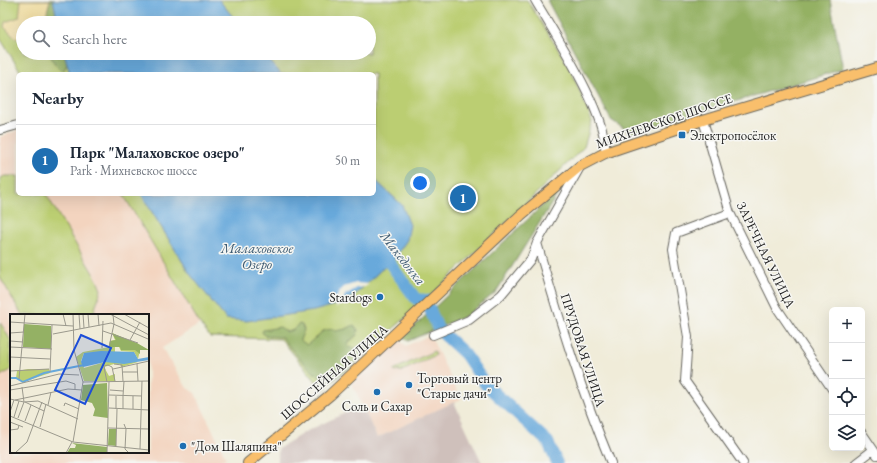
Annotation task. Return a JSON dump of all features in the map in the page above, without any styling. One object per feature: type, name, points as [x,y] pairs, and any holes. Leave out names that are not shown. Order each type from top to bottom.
[{"type":"main road","name":"МИХНЕВСКОЕ ШОССЕ","points":[[434,298],[515,220],[580,166],[604,153],[703,120],[877,68]]},
{"type":"main road","name":"ШОССЕЙНАЯ УЛИЦА","points":[[248,463],[330,395],[434,298]]},
{"type":"street","points":[[535,0],[571,60],[589,98],[598,119],[605,146],[604,153]]},
{"type":"street","name":"ЗАРЕЧНАЯ УЛИЦА","points":[[703,120],[730,213],[777,308],[829,385]]},
{"type":"street","points":[[0,130],[16,126]]},
{"type":"street","points":[[433,335],[469,320],[501,295],[531,259],[537,243],[580,166]]},
{"type":"street","points":[[730,213],[676,233],[673,249],[688,337],[685,380],[743,463]]},
{"type":"street","name":"ПРУДОВАЯ УЛИЦА","points":[[537,243],[568,348],[588,408],[611,463]]},
{"type":"street","points":[[856,463],[875,452],[865,437]]},
{"type":"shaded area","points":[[16,131],[16,196],[124,196],[200,324],[162,348],[187,388],[195,393],[226,458],[215,463],[0,463],[0,137]]},
{"type":"shaded area","points":[[430,335],[461,399],[377,438],[350,379],[397,338],[406,346]]},
{"type":"shaded area","points":[[454,402],[482,463],[278,463],[278,449],[305,432],[362,405],[377,438]]},
{"type":"green space","points":[[0,0],[53,0],[56,16],[16,16],[16,60],[66,60],[69,72],[21,72],[0,38]]},
{"type":"green space","points":[[45,0],[54,0],[57,16],[46,16]]},
{"type":"green space","points":[[219,0],[527,0],[570,68],[592,121],[584,147],[575,156],[426,300],[323,390],[281,339],[210,337],[200,324],[124,196],[142,196],[190,274],[194,277],[364,285],[391,263],[398,201],[376,181],[376,72],[279,72],[269,60],[376,60],[376,16],[232,16]]},
{"type":"green space","points":[[547,0],[830,0],[843,69],[631,133],[611,120]]},
{"type":"green space","points":[[53,60],[66,60],[67,64],[64,70],[61,71]]},
{"type":"green space","points":[[5,176],[16,176],[16,196],[47,196],[97,280],[101,290],[93,314],[21,314],[0,277],[0,178]]},
{"type":"green space","points":[[562,187],[496,292],[466,316],[408,341],[403,337]]},
{"type":"green space","points":[[0,322],[10,339],[10,371],[0,376]]},
{"type":"green space","points":[[299,324],[302,325],[304,330],[300,340],[307,345],[323,331],[331,329],[336,331],[346,329],[354,325],[358,330],[357,335],[349,342],[348,347],[360,348],[378,340],[379,343],[346,371],[328,381],[310,369],[282,337],[265,336],[262,332],[263,330],[280,327],[287,332],[293,330]]},
{"type":"green space","points":[[434,351],[436,355],[400,372],[399,370],[395,372],[393,370]]},
{"type":"sand","points":[[21,0],[50,0],[46,16],[19,16]]},
{"type":"sand","points":[[16,18],[16,38],[4,27],[5,22]]},
{"type":"water","points":[[53,0],[219,0],[232,16],[56,16]]},
{"type":"water","points":[[66,60],[269,60],[279,72],[69,72]]},
{"type":"water","name":"Малаховское Озеро","points":[[376,181],[402,205],[410,225],[407,240],[391,263],[383,268],[355,295],[339,304],[314,311],[247,321],[226,319],[190,274],[142,196],[376,196]]},
{"type":"pier","points":[[356,283],[369,284],[365,287],[357,288],[345,295],[341,305],[336,307],[337,296],[340,291],[344,287]]},
{"type":"waterway","name":"Македонка","points":[[380,250],[416,299],[426,300],[438,329],[465,354],[485,384],[548,442],[557,463]]},
{"type":"place","name":"Электропосёлок","points":[[682,135]]},
{"type":"place","name":"Парк \"Малаховское озеро\"","points":[[463,198]]},
{"type":"place","name":"Stardogs","points":[[380,297]]},
{"type":"place","name":"Торговый центр \"Старые дачи\"","points":[[409,385]]},
{"type":"place","name":"Соль и Сахар","points":[[377,392]]},
{"type":"place","name":"\"Дом Шаляпина\"","points":[[183,446]]}]
